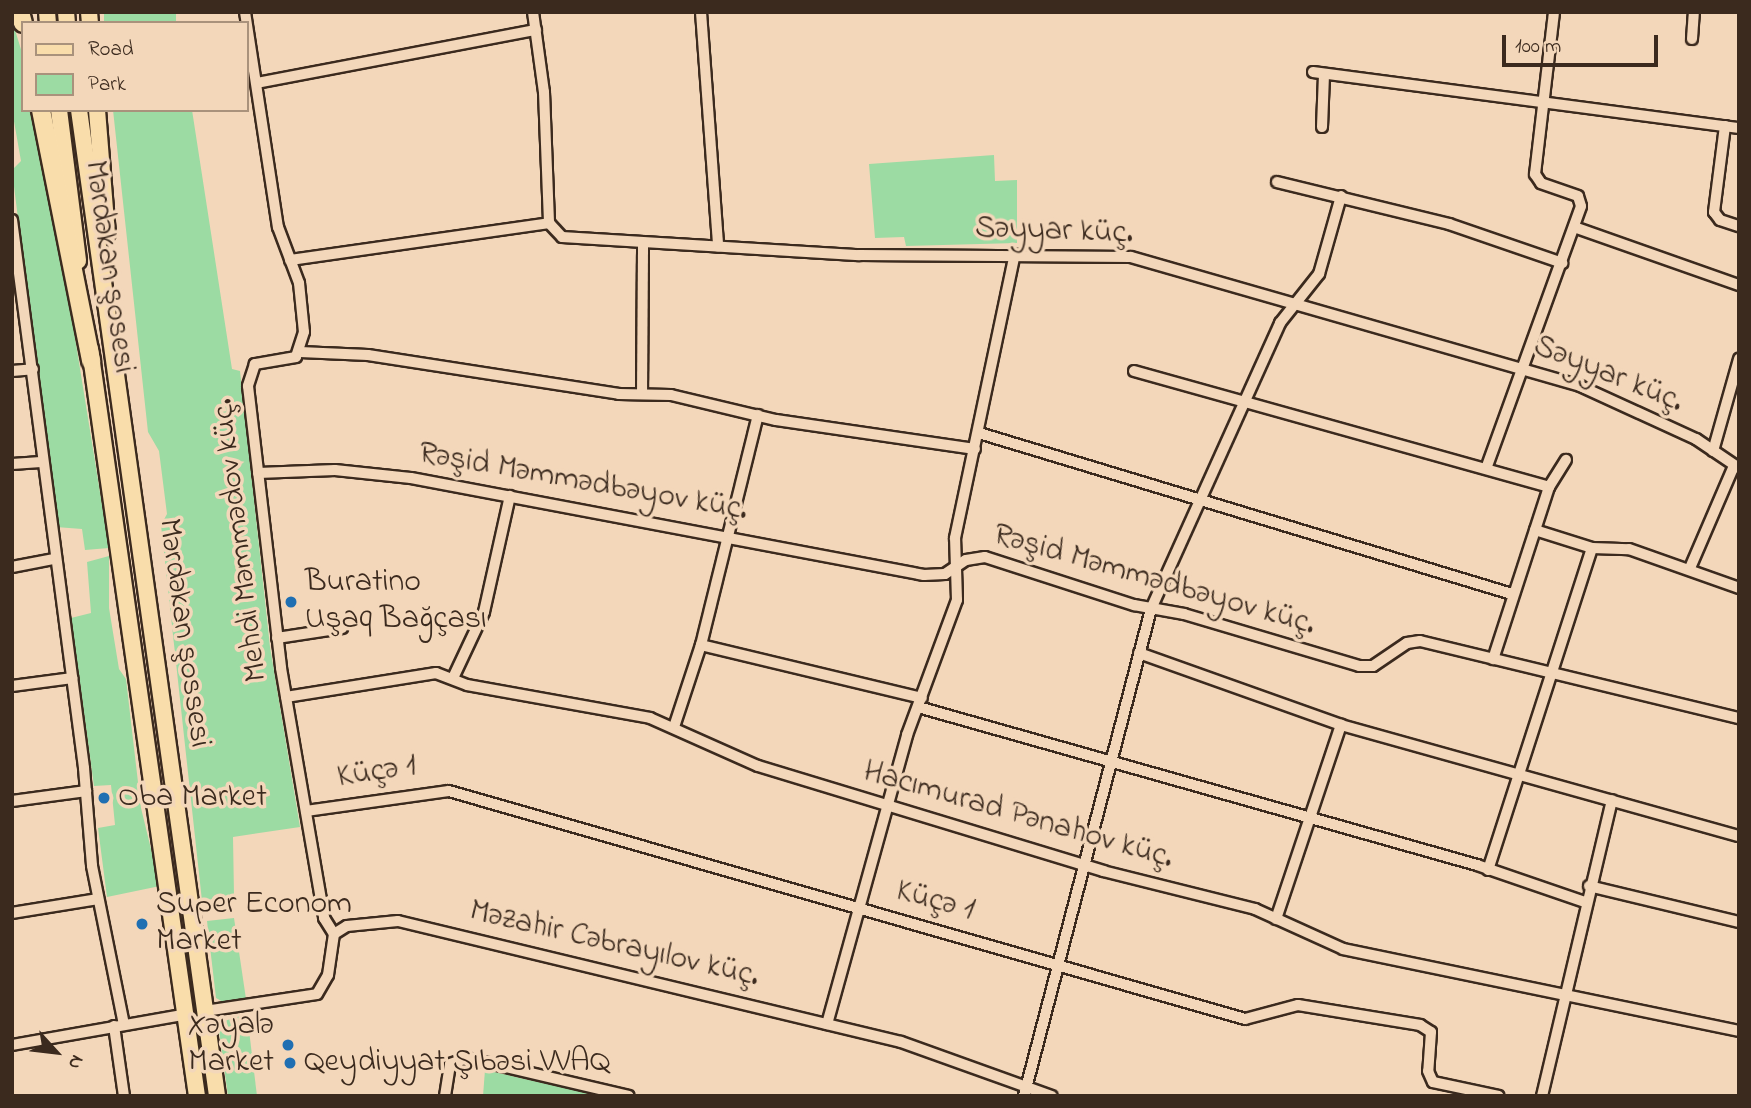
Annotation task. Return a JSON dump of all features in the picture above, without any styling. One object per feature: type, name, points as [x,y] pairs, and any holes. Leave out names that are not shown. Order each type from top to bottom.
[{"type":"highway","points":[[41,112],[91,361]]},
{"type":"main road","name":"Mərdəkan şosesi","points":[[59,112],[91,361],[103,431]]},
{"type":"main road","name":"Mərdəkan şosesi","points":[[79,112],[127,428]]},
{"type":"main road","points":[[97,112],[118,358]]},
{"type":"main road","name":"Mərdəkan şossesi","points":[[127,428],[217,1096]]},
{"type":"main road","name":"Mərdəkan şossesi","points":[[103,431],[197,1096]]},
{"type":"street","points":[[290,260],[549,223],[544,92],[533,12]]},
{"type":"street","points":[[701,12],[718,246]]},
{"type":"street","points":[[1487,466],[1581,206],[1578,196],[1541,183],[1535,174],[1555,12]]},
{"type":"street","points":[[1692,40],[1694,12]]},
{"type":"street","points":[[248,30],[278,227],[301,294],[300,352]]},
{"type":"street","points":[[257,83],[536,30]]},
{"type":"street","points":[[1322,127],[1319,73],[1739,128]]},
{"type":"street","points":[[1725,126],[1714,212],[1720,220],[1739,226]]},
{"type":"street","points":[[1277,182],[1449,224],[1562,262]]},
{"type":"street","points":[[1024,1096],[1030,1084],[1151,609],[1197,498],[1244,399],[1293,303],[1319,274],[1340,196]]},
{"type":"street","points":[[12,220],[33,369],[41,462],[72,678],[98,899],[119,1025],[124,1096]]},
{"type":"street","name":"Səyyar küç.","points":[[549,223],[562,237],[643,243],[859,255],[1015,254],[1131,257],[1601,393],[1713,451],[1736,467]]},
{"type":"street","points":[[1574,227],[1739,285]]},
{"type":"street","points":[[642,394],[643,243]]},
{"type":"street","points":[[827,1024],[920,703],[957,600],[955,538],[1015,254]]},
{"type":"street","name":"Mehdi Məmmədov küç.","points":[[334,933],[324,918],[277,638],[248,376],[255,364],[300,352],[368,355],[642,394],[685,397],[758,415],[975,449]]},
{"type":"street","points":[[1713,451],[1739,359]]},
{"type":"street","points":[[12,371],[33,369]]},
{"type":"street","points":[[1134,371],[1487,466],[1549,487]]},
{"type":"street","points":[[674,727],[701,645],[758,415]]},
{"type":"street","points":[[979,433],[1512,594]]},
{"type":"street","points":[[1493,659],[1549,487],[1566,460]]},
{"type":"street","points":[[12,464],[41,462]]},
{"type":"street","points":[[1690,568],[1736,467]]},
{"type":"street","name":"Rəşid Məmmədbəyov küç.","points":[[258,473],[356,472],[729,534],[924,575],[945,575],[956,567],[985,557],[1151,609],[1365,667],[1414,641],[1739,718]]},
{"type":"street","points":[[453,678],[484,612],[510,496]]},
{"type":"street","points":[[1535,530],[1592,548],[1618,546],[1690,568],[1739,588]]},
{"type":"street","points":[[1488,870],[1592,548]]},
{"type":"street","points":[[12,568],[54,559]]},
{"type":"street","points":[[277,638],[342,628]]},
{"type":"street","points":[[701,645],[920,703],[1110,765],[1488,870],[1585,902]]},
{"type":"street","points":[[1139,653],[1341,724],[1520,772],[1739,836]]},
{"type":"street","name":"Hacımurad Pənahov küç.","points":[[286,697],[436,673],[674,727],[740,760],[888,808],[1276,919],[1343,949],[1739,1031]]},
{"type":"street","points":[[12,686],[72,678]]},
{"type":"street","points":[[1276,919],[1341,724]]},
{"type":"street","name":"Küçə 1","points":[[306,811],[441,790],[1059,963],[1245,1019],[1298,1005],[1420,1025],[1431,1032],[1428,1071],[1433,1082],[1499,1096]]},
{"type":"street","points":[[12,801],[86,791]]},
{"type":"street","points":[[1542,1096],[1585,902],[1612,800]]},
{"type":"street","points":[[1589,886],[1739,922]]},
{"type":"street","points":[[12,913],[98,899]]},
{"type":"street","name":"Məzahir Cəbrayılov küç.","points":[[334,933],[347,926],[398,921],[827,1024],[1030,1084],[1052,1096]]},
{"type":"street","points":[[205,1011],[317,994],[326,983],[334,933]]},
{"type":"street","points":[[12,1045],[187,1014]]},
{"type":"street","points":[[445,1096],[450,1064],[467,1058],[629,1096]]},
{"type":"green space","points":[[104,12],[176,12],[176,21],[104,21]]},
{"type":"green space","points":[[12,20],[21,49],[21,112],[34,112],[55,214],[109,548],[85,550],[82,529],[56,527],[12,170],[21,161],[12,110]]},
{"type":"green space","points":[[113,112],[192,112],[232,369],[240,371],[270,647],[300,827],[233,837],[234,895],[202,901],[161,525],[167,514],[159,451],[148,432]]},
{"type":"green space","points":[[994,155],[995,181],[1017,180],[1017,243],[906,246],[904,237],[875,238],[869,164]]},
{"type":"green space","points":[[109,556],[109,608],[119,669],[126,679],[141,808],[160,886],[107,897],[98,828],[115,825],[111,785],[94,786],[71,618],[91,613],[87,562]]},
{"type":"green space","points":[[234,918],[246,999],[225,1003],[216,998],[207,921]]},
{"type":"green space","points":[[247,1014],[257,1096],[228,1096],[218,1023]]},
{"type":"green space","points":[[485,1070],[601,1096],[483,1096]]},
{"type":"place","name":"Buratino Uşaq Bağçası","points":[[291,602]]},
{"type":"place","name":"Oba Market","points":[[104,798]]},
{"type":"place","name":"Super Econom Market","points":[[142,924]]},
{"type":"place","name":"Xəyalə Market","points":[[288,1045]]},
{"type":"place","name":"Qeydiyyat Şıbəsi VVAQ","points":[[290,1063]]}]
